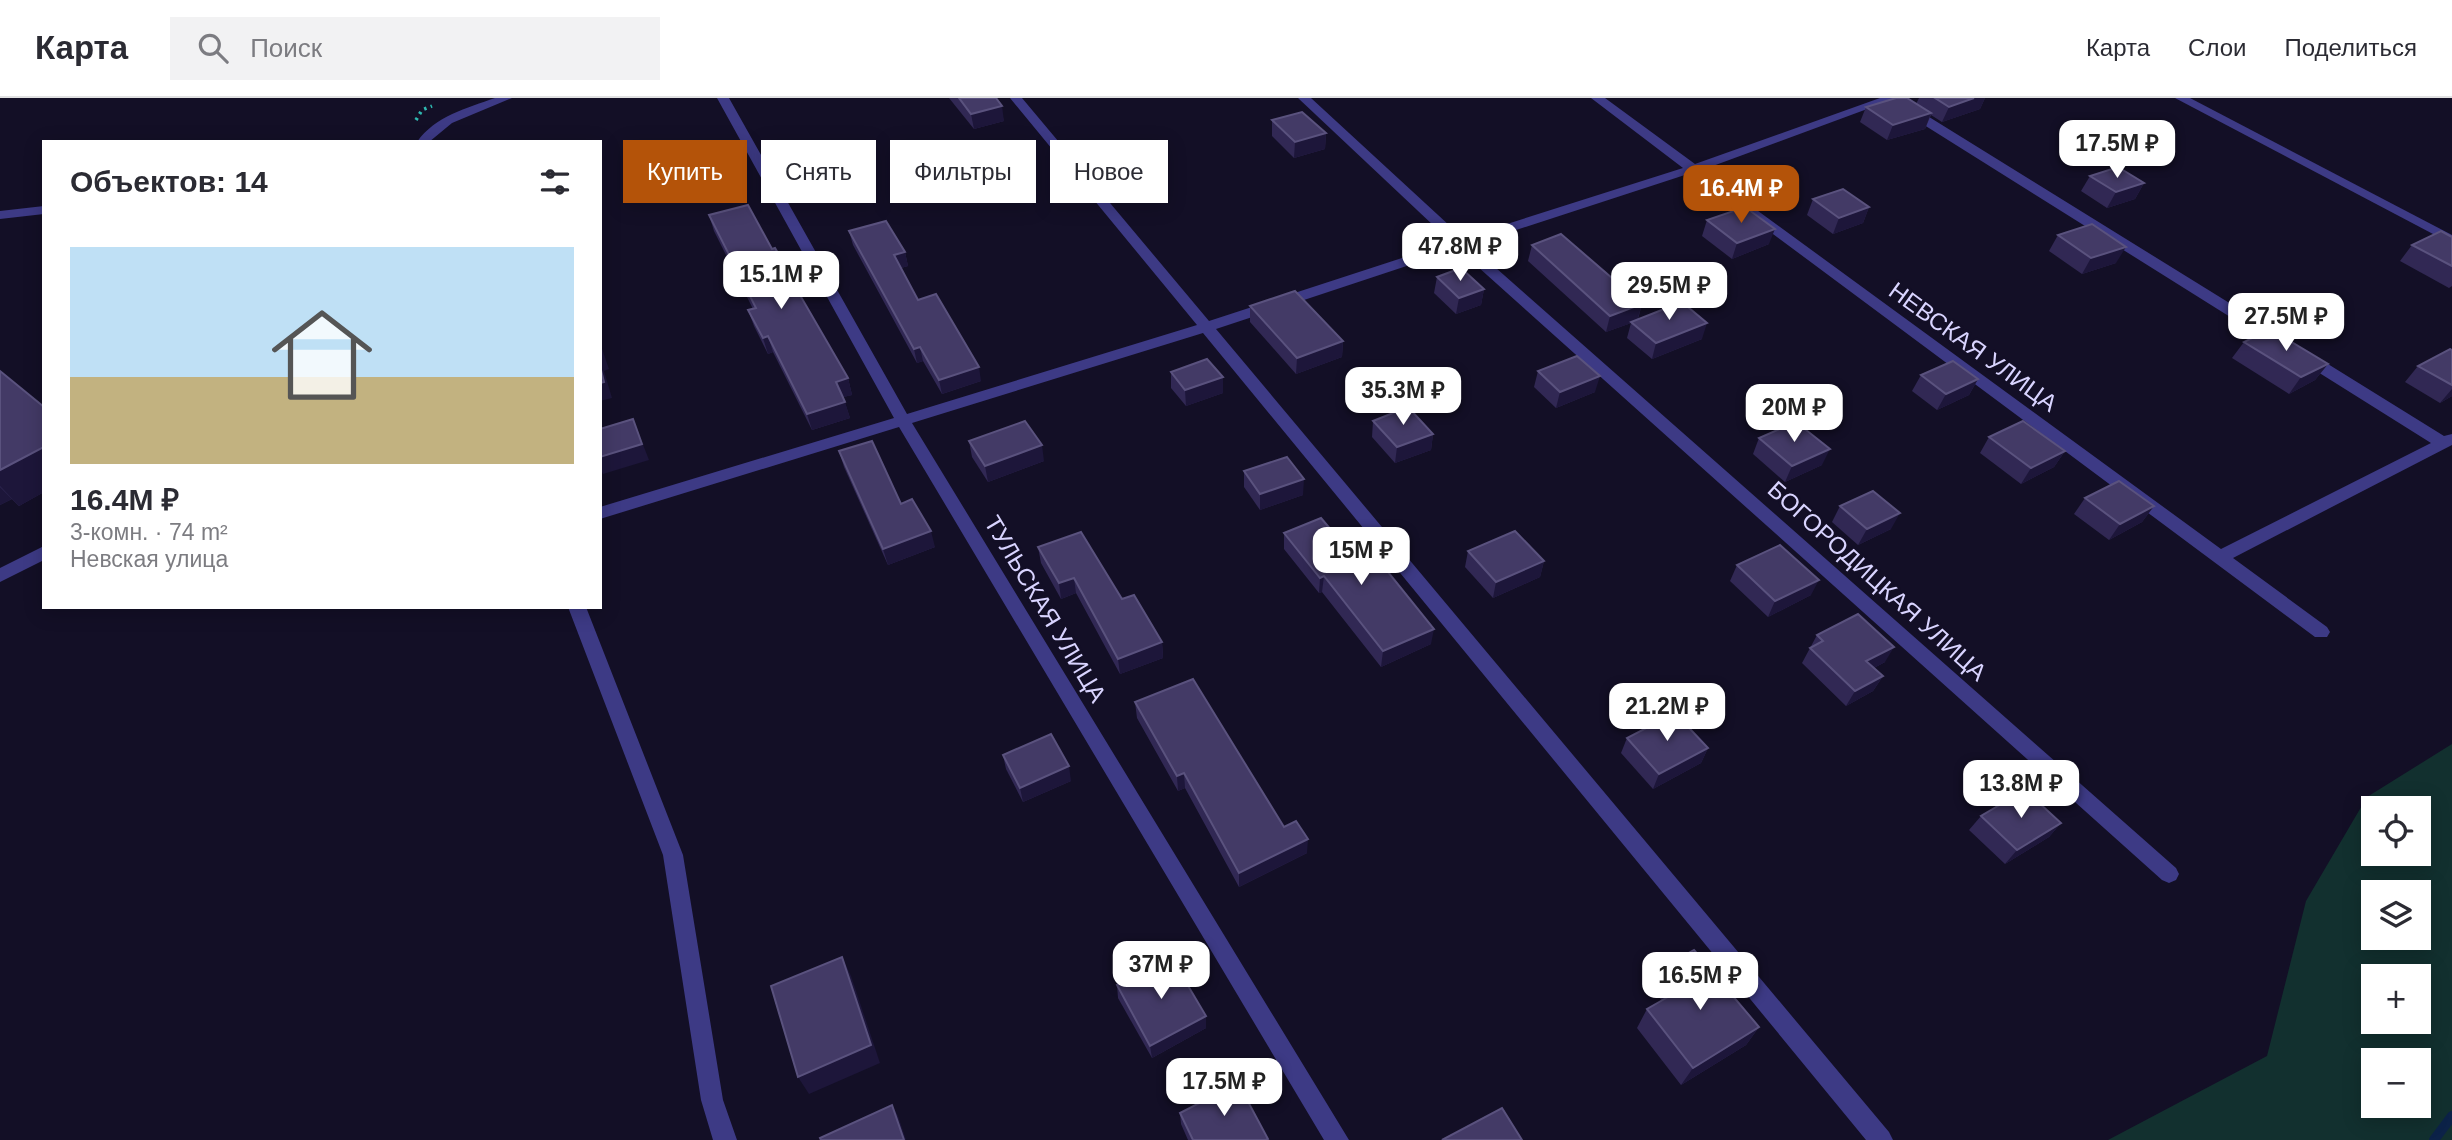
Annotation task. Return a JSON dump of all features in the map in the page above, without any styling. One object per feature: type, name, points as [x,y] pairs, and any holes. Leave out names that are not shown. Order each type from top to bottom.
[{"type":"street","points":[[424,140],[426,134],[443,123],[506,98]]},
{"type":"street","name":"ТУЛЬСКАЯ УЛИЦА","points":[[723,98],[903,420],[1337,1140]]},
{"type":"street","points":[[1016,98],[1881,1140]]},
{"type":"street","name":"БОГОРОДИЦКАЯ УЛИЦА","points":[[1304,98],[1461,244],[2169,874]]},
{"type":"street","name":"НЕВСКАЯ УЛИЦА","points":[[1597,98],[2322,632]]},
{"type":"street","points":[[602,512],[1207,327],[1692,169],[1891,98],[2448,441]]},
{"type":"street","points":[[2181,98],[2452,240]]},
{"type":"street","points":[[0,215],[42,210]]},
{"type":"street","points":[[2220,558],[2448,441]]},
{"type":"street","points":[[0,576],[42,553]]},
{"type":"street","points":[[578,609],[673,855],[712,1100],[725,1140]]},
{"type":"green space","points":[[2452,744],[2452,1140],[2108,1140],[2267,1056],[2306,901],[2361,807],[2361,866],[2431,866],[2431,796],[2369,796]]},
{"type":"building","points":[[959,98],[996,98],[1002,106],[971,114]]},
{"type":"building","points":[[1896,98],[1907,98],[1931,113],[1893,125],[1866,107]]},
{"type":"building","points":[[1935,98],[1974,98],[1949,107]]},
{"type":"building","points":[[1302,112],[1326,133],[1295,142],[1272,120]]},
{"type":"building","points":[[2118,167],[2144,183],[2116,192],[2090,176]]},
{"type":"building","points":[[1843,189],[1869,207],[1839,218],[1813,199]]},
{"type":"building","points":[[748,205],[772,249],[775,248],[788,270],[786,271],[848,378],[836,382],[845,402],[807,414],[768,336],[763,338],[748,310],[756,308],[709,215]]},
{"type":"building","points":[[1745,207],[1775,229],[1737,243],[1707,220]]},
{"type":"building","points":[[886,221],[905,252],[894,255],[918,300],[936,294],[979,367],[939,380],[920,347],[914,349],[849,231]]},
{"type":"building","points":[[2092,224],[2126,247],[2091,258],[2058,235]]},
{"type":"building","points":[[2441,231],[2452,237],[2452,266],[2412,245]]},
{"type":"building","points":[[1561,234],[1642,304],[1610,316],[1532,245]]},
{"type":"building","points":[[1461,268],[1484,289],[1459,298],[1437,277]]},
{"type":"building","points":[[1295,291],[1343,341],[1297,358],[1250,306]]},
{"type":"building","points":[[1682,302],[1707,323],[1656,343],[1631,322]]},
{"type":"building","points":[[2270,329],[2328,364],[2301,377],[2244,342]]},
{"type":"building","points":[[2450,349],[2452,385],[2418,366]]},
{"type":"building","points":[[1577,356],[1600,376],[1560,392],[1538,371]]},
{"type":"building","points":[[1207,359],[1223,377],[1185,390],[1171,372]]},
{"type":"building","points":[[1953,361],[1978,379],[1946,394],[1921,375]]},
{"type":"building","points":[[0,371],[42,405],[42,448],[0,470]]},
{"type":"building","points":[[1408,407],[1433,434],[1397,447],[1373,421]]},
{"type":"building","points":[[633,419],[642,444],[602,456],[602,428]]},
{"type":"building","points":[[1025,421],[1042,445],[985,466],[969,441]]},
{"type":"building","points":[[2023,421],[2065,451],[2031,468],[1989,437]]},
{"type":"building","points":[[1796,422],[1830,449],[1792,466],[1759,438]]},
{"type":"building","points":[[872,441],[901,504],[912,499],[931,531],[883,549],[839,451]]},
{"type":"building","points":[[1287,457],[1304,479],[1260,494],[1244,471]]},
{"type":"building","points":[[2119,481],[2154,506],[2120,524],[2085,498]]},
{"type":"building","points":[[1873,491],[1900,513],[1867,529],[1840,506]]},
{"type":"building","points":[[1321,518],[1364,569],[1380,562],[1434,629],[1383,651],[1324,576],[1320,578],[1284,533]]},
{"type":"building","points":[[1515,531],[1544,561],[1496,582],[1468,551]]},
{"type":"building","points":[[1081,532],[1122,599],[1134,595],[1162,642],[1118,659],[1074,578],[1059,583],[1038,547]]},
{"type":"building","points":[[1780,545],[1819,580],[1775,601],[1737,565]]},
{"type":"building","points":[[1858,614],[1894,647],[1866,661],[1883,676],[1855,691],[1810,648],[1823,641],[1817,635]]},
{"type":"building","points":[[1193,679],[1284,827],[1296,821],[1308,839],[1239,873],[1184,773],[1177,776],[1135,702]]},
{"type":"building","points":[[1675,713],[1708,748],[1659,774],[1627,738]]},
{"type":"building","points":[[1051,734],[1069,766],[1020,788],[1003,755]]},
{"type":"building","points":[[2025,790],[2061,823],[2017,850],[1981,816]]},
{"type":"building","points":[[1694,950],[1759,1027],[1693,1068],[1647,1009],[1680,990],[1662,968]]},
{"type":"building","points":[[842,957],[871,1045],[798,1077],[771,986]]},
{"type":"building","points":[[1171,957],[1206,1016],[1150,1046],[1117,985]]},
{"type":"building","points":[[1238,1083],[1268,1139],[1193,1140],[1180,1113]]},
{"type":"building","points":[[892,1105],[904,1140],[820,1138]]},
{"type":"building","points":[[1502,1108],[1522,1140],[1442,1140]]},
{"type":"waterway","points":[[2434,1140],[2452,1116]]}]
